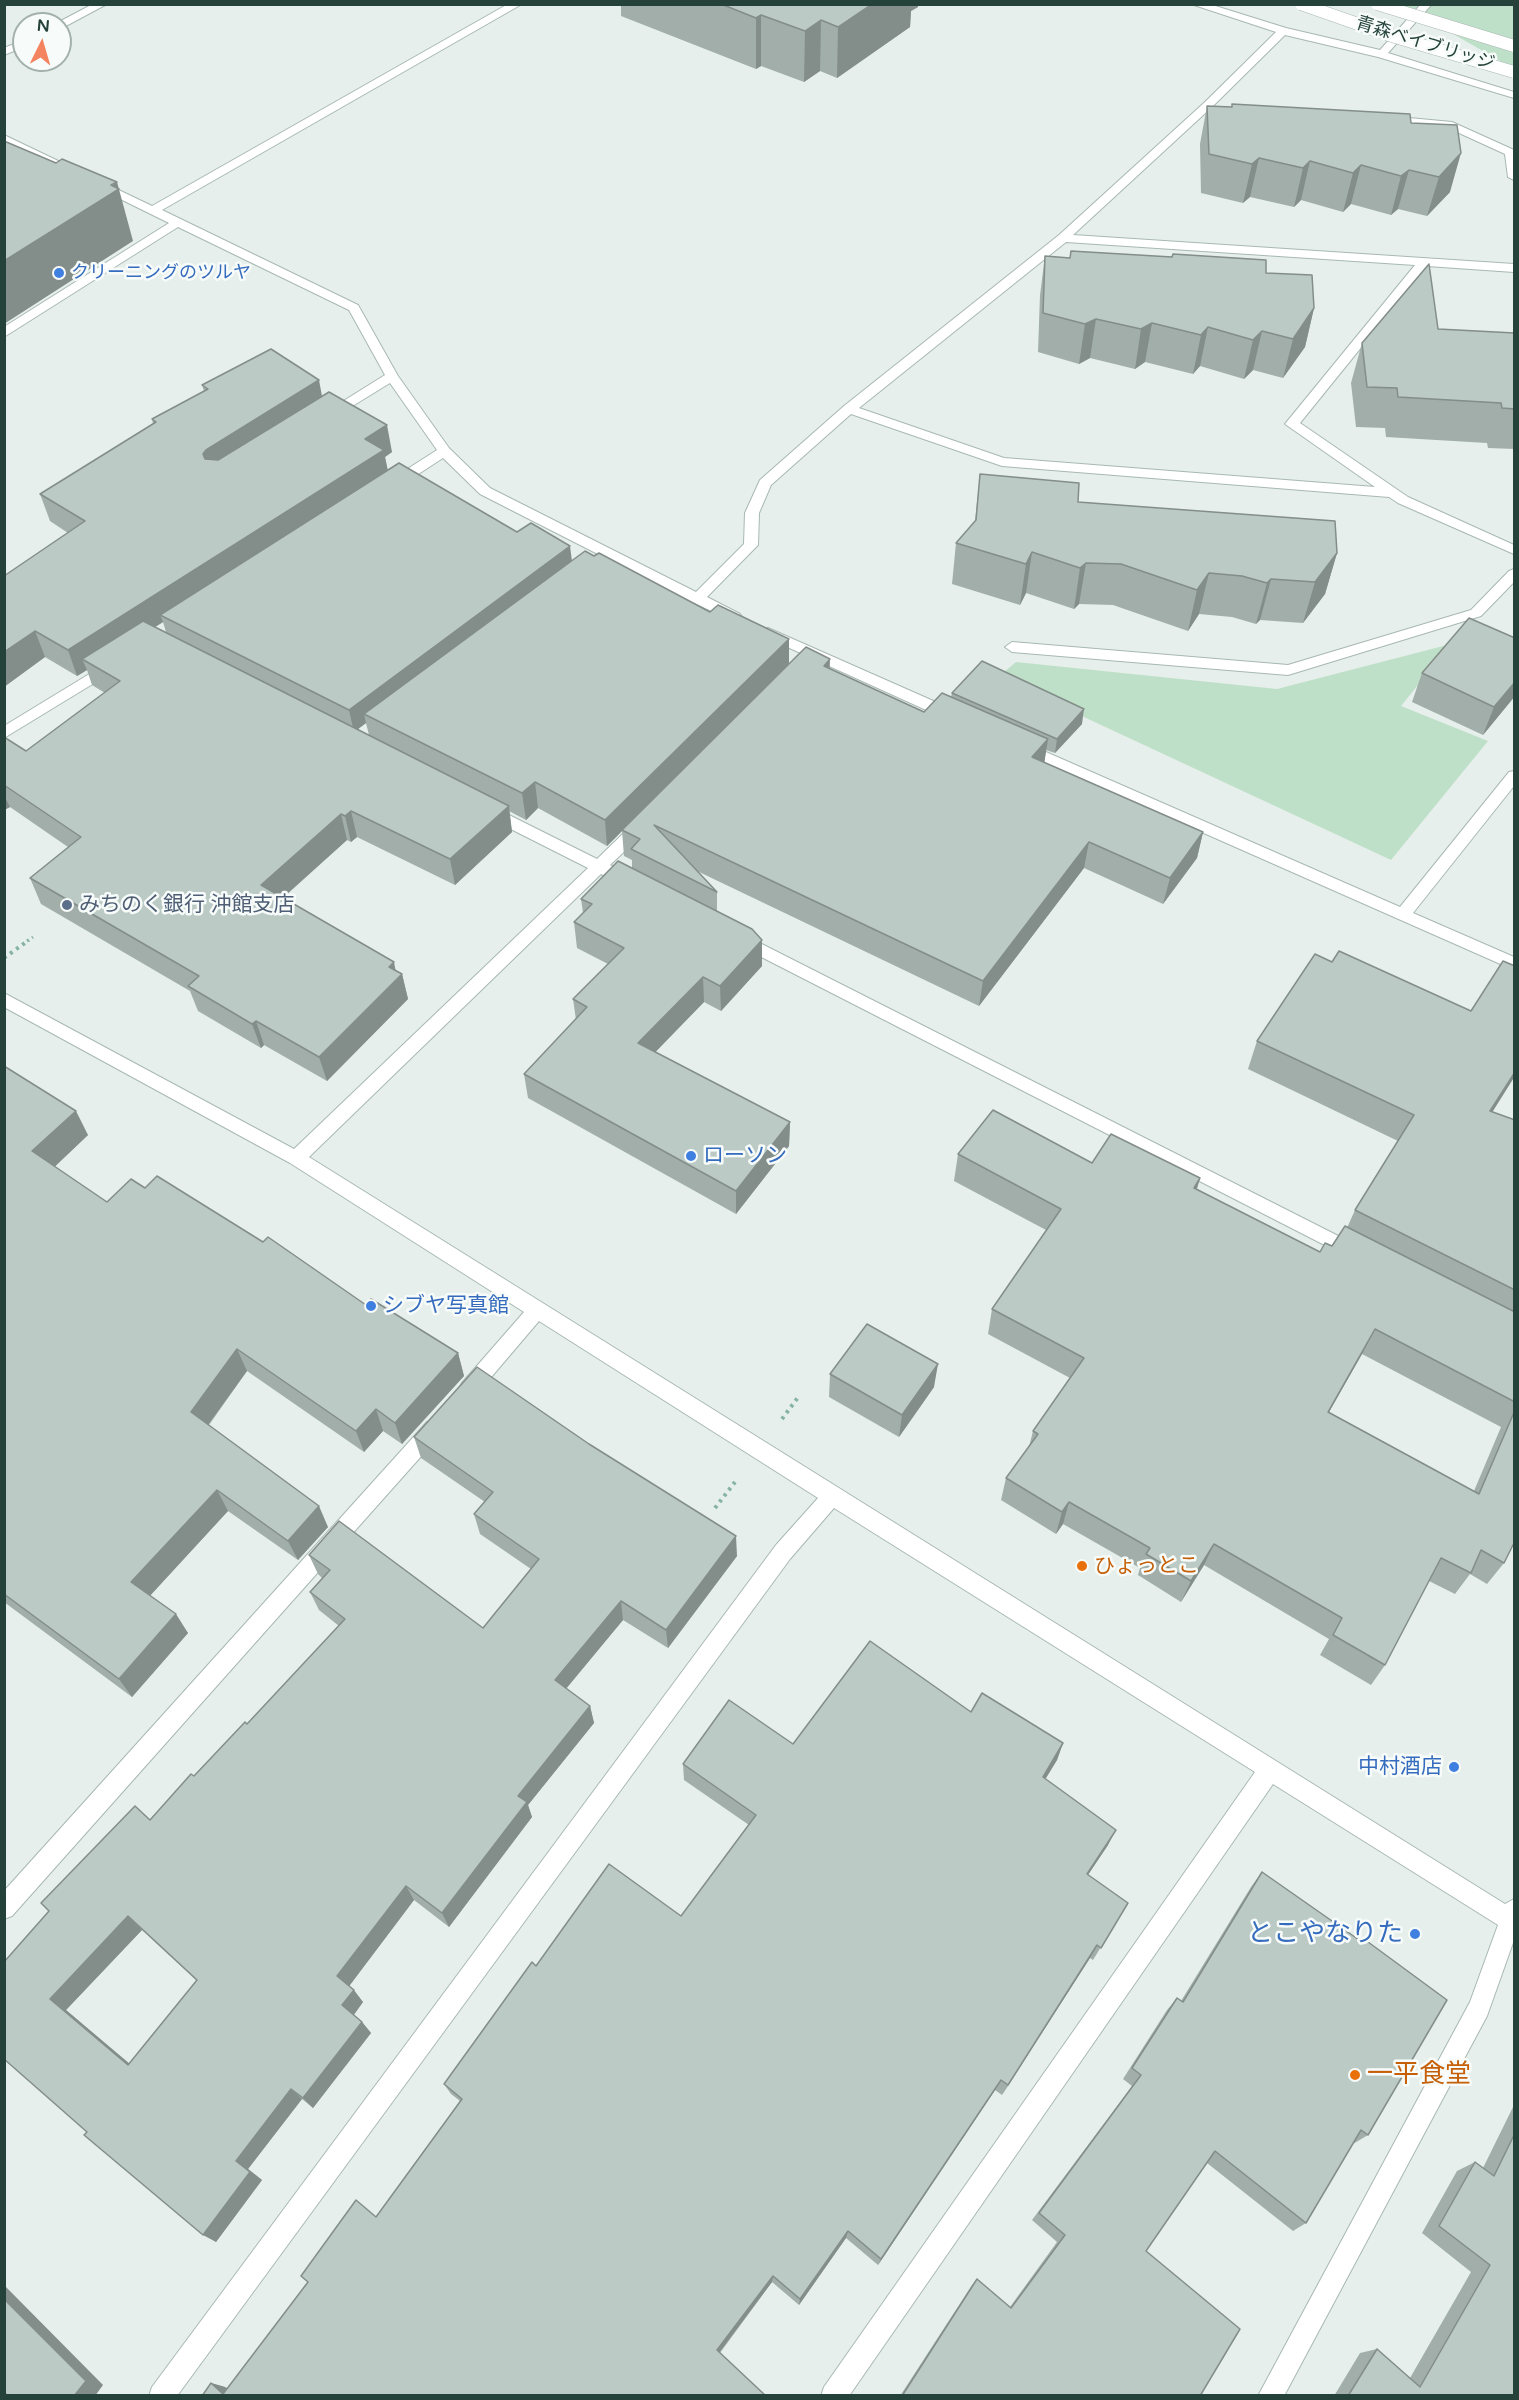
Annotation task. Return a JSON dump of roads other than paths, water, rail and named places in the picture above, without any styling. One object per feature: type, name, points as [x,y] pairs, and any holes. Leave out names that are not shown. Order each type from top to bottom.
[{"type":"street","points":[[72,19],[102,4]]},
{"type":"street","points":[[152,211],[517,4]]},
{"type":"street","points":[[1196,4],[1283,31],[1381,54],[1515,95]]},
{"type":"street","name":"青森ベイブリッジ","points":[[1302,4],[1395,37],[1515,72]]},
{"type":"street","name":"青森ベイブリッジ","points":[[1377,4],[1515,46]]},
{"type":"street","points":[[1381,54],[1426,4]]},
{"type":"street","points":[[697,599],[751,545],[752,513],[765,483],[849,409],[1063,238],[1215,104],[1283,31]]},
{"type":"street","points":[[1377,118],[1448,124],[1510,152],[1515,177]]},
{"type":"street","points":[[4,138],[354,308],[392,376],[444,451],[485,490],[602,556],[754,627],[808,659],[965,722]]},
{"type":"street","points":[[4,333],[177,223]]},
{"type":"street","points":[[1063,238],[1515,268]]},
{"type":"street","points":[[1424,262],[1292,424],[1403,500],[1515,549]]},
{"type":"street","points":[[321,420],[392,376]]},
{"type":"street","points":[[849,409],[1002,462],[1394,493]]},
{"type":"street","points":[[384,490],[444,451]]},
{"type":"street","points":[[1012,647],[1288,670],[1476,613],[1515,574]]},
{"type":"street","points":[[4,733],[123,658]]},
{"type":"street","points":[[1009,741],[1515,964]]},
{"type":"street","points":[[1404,914],[1515,776]]},
{"type":"street","points":[[472,802],[642,889]]},
{"type":"street","points":[[296,1158],[649,818]]},
{"type":"street","points":[[728,932],[1376,1264]]},
{"type":"street","points":[[4,999],[296,1158],[832,1496],[1514,1917],[1479,2008],[1270,2396]]},
{"type":"street","points":[[4,1908],[538,1309]]},
{"type":"street","points":[[161,2396],[783,1552],[832,1496]]},
{"type":"street","points":[[833,2396],[1271,1768]]},
{"type":"place","name":"クリーニングのツルヤ","points":[[59,273]]},
{"type":"place","name":"みちのく銀行 沖館支店","points":[[67,905]]},
{"type":"place","name":"ローソン","points":[[691,1156]]},
{"type":"place","name":"シブヤ写真館","points":[[371,1306]]},
{"type":"place","name":"ひょっとこ","points":[[1082,1566]]},
{"type":"place","name":"中村酒店","points":[[1454,1767]]},
{"type":"place","name":"とこやなりた","points":[[1415,1934]]},
{"type":"place","name":"一平食堂","points":[[1355,2075]]}]
